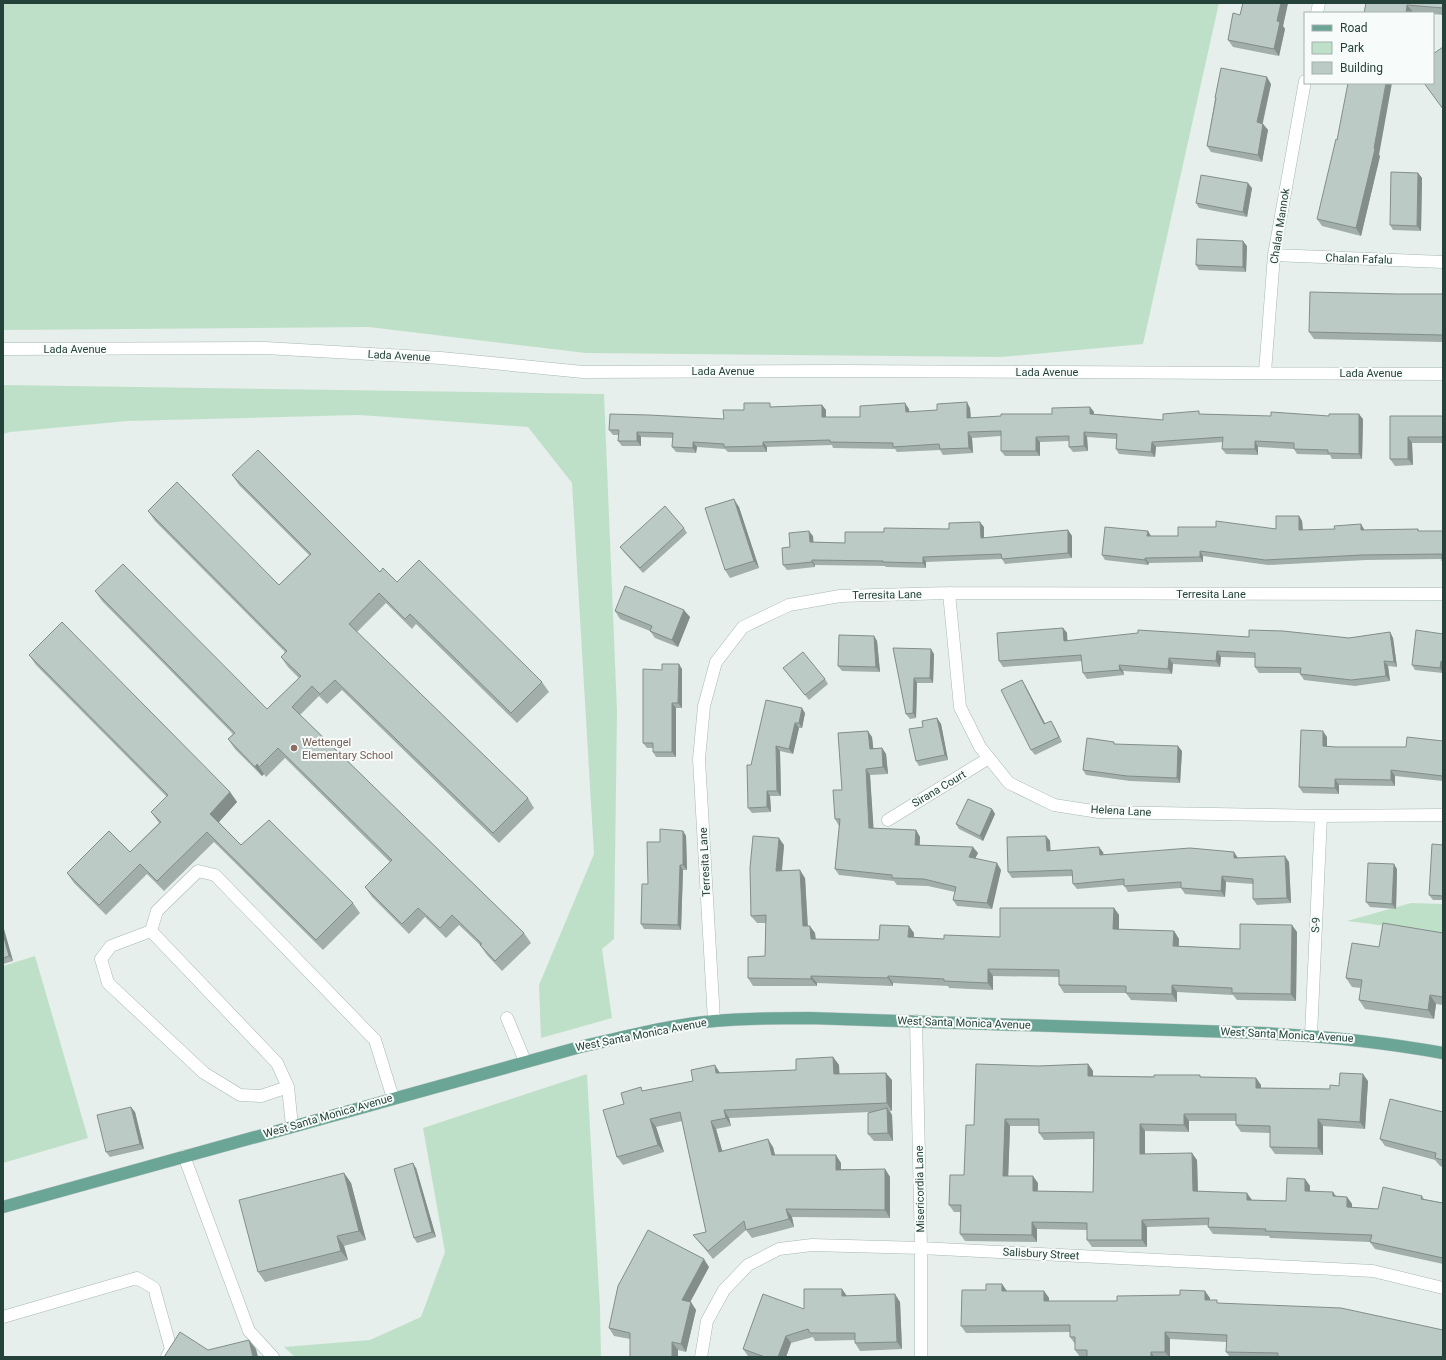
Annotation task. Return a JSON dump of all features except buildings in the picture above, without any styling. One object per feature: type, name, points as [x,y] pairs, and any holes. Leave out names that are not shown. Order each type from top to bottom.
[{"type":"main road","name":"West Santa Monica Avenue","points":[[3,1207],[525,1061],[671,1027],[714,1021],[809,1018],[1311,1035],[1363,1040],[1443,1053]]},
{"type":"street","name":"Chalan Mannok","points":[[1265,372],[1274,255],[1304,84]]},
{"type":"street","name":"Chalan Fafalu","points":[[1274,255],[1443,262]]},
{"type":"street","name":"Lada Avenue","points":[[3,349],[265,348],[441,358],[583,372],[843,371],[1443,374]]},
{"type":"street","name":"Terresita Lane","points":[[714,1021],[699,759],[704,706],[716,662],[743,627],[789,605],[840,596],[949,593],[1443,594]]},
{"type":"street","name":"Helena Lane","points":[[949,593],[960,707],[980,747],[1009,783],[1054,804],[1099,812],[1321,816],[1443,815]]},
{"type":"street","name":"Sirana Court","points":[[888,820],[990,758]]},
{"type":"street","name":"S-9","points":[[1311,1035],[1321,816]]},
{"type":"street","points":[[151,930],[156,911],[198,871],[215,875],[375,1040],[394,1098]]},
{"type":"street","points":[[151,930],[277,1063],[288,1087],[292,1126]]},
{"type":"street","points":[[151,930],[111,946],[101,959],[108,983],[204,1073],[240,1096],[261,1096],[288,1087]]},
{"type":"street","points":[[508,1018],[525,1061]]},
{"type":"street","name":"Misericordia Lane","points":[[916,1021],[921,1248],[921,1357]]},
{"type":"street","points":[[184,1156],[249,1331],[274,1357]]},
{"type":"street","name":"Salisbury Street","points":[[701,1357],[707,1321],[724,1290],[748,1266],[778,1249],[812,1245],[921,1248],[1373,1272],[1443,1288]]},
{"type":"street","points":[[3,1317],[137,1278],[154,1288],[171,1349],[167,1357]]},
{"type":"green space","points":[[3,3],[1219,3],[1143,344],[1001,357],[586,353],[369,327],[3,330]]},
{"type":"green space","points":[[3,385],[604,394],[617,711],[614,939],[602,949],[612,1018],[541,1038],[539,985],[594,854],[572,483],[528,427],[359,415],[127,421],[10,432],[3,434]]},
{"type":"green space","points":[[1411,903],[1443,904],[1443,933],[1347,921]]},
{"type":"green space","points":[[35,956],[88,1138],[3,1163],[3,966]]},
{"type":"green space","points":[[587,1074],[600,1308],[601,1357],[295,1357],[284,1347],[370,1340],[421,1317],[445,1252],[423,1128]]},
{"type":"place","name":"Wettengel Elementary School","points":[[294,748]]}]
